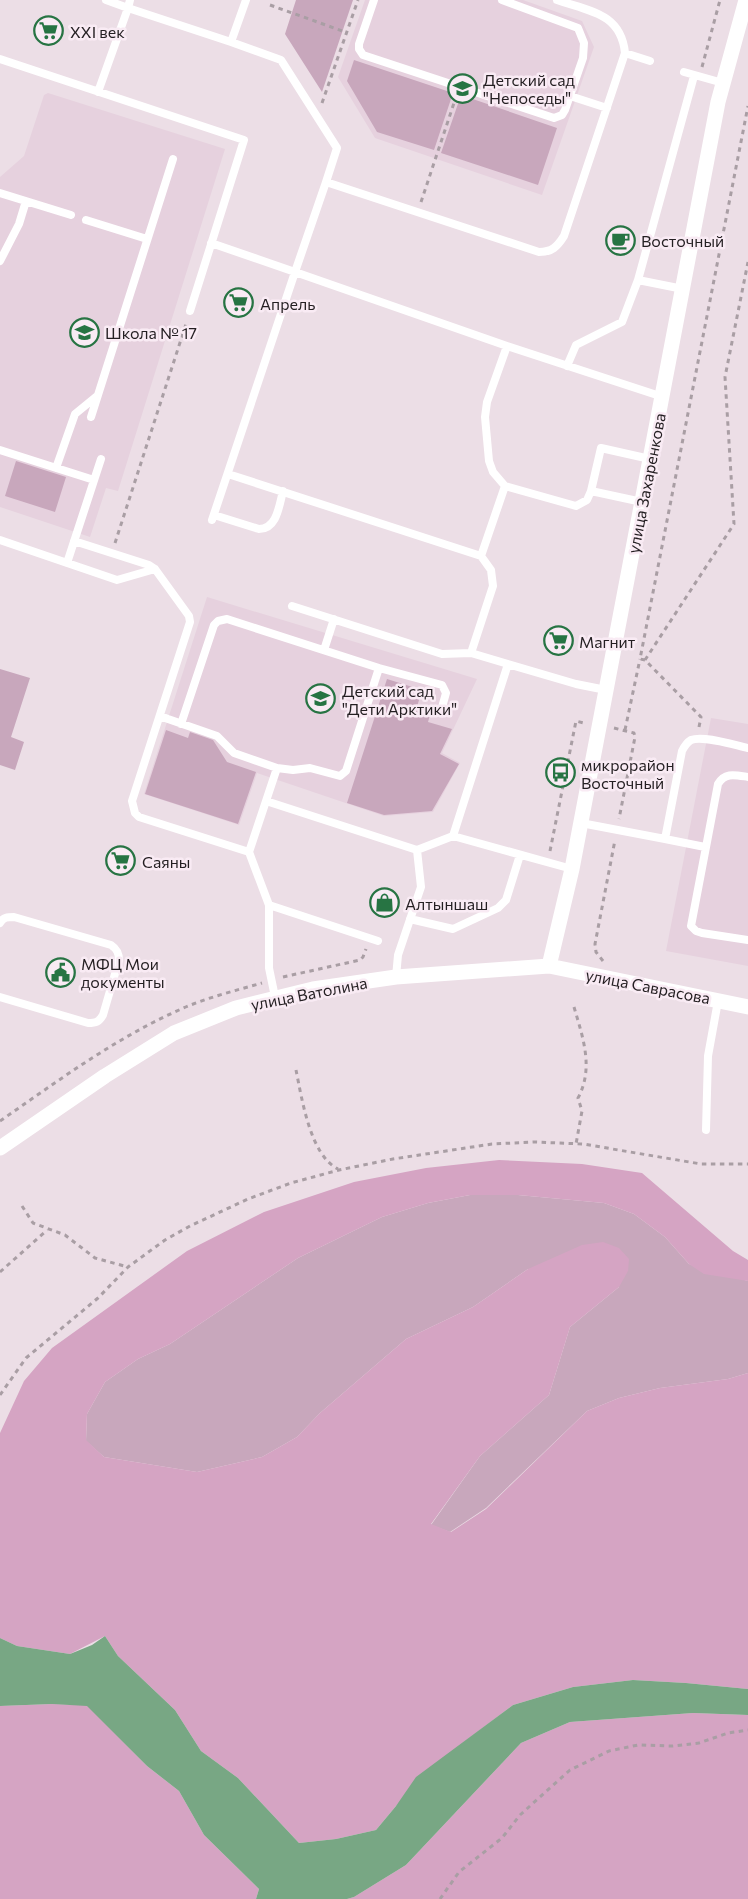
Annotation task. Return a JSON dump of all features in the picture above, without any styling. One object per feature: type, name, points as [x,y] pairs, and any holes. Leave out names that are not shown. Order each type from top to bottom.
[{"type":"street","name":"улица Захаренкова","points":[[549,966],[572,869],[723,83],[746,0]]},
{"type":"street","name":"улица Ватолина","points":[[0,1148],[144,1050],[174,1033],[236,1008],[274,997],[341,984],[396,977],[549,966]]},
{"type":"street","name":"улица Саврасова","points":[[549,966],[748,1006]]},
{"type":"lane","points":[[106,0],[129,4],[281,60],[337,148],[213,518],[266,529],[273,523],[283,491]]},
{"type":"lane","points":[[231,42],[246,0]]},
{"type":"lane","points":[[374,0],[361,37],[359,49],[363,55],[554,118],[562,115],[584,51],[584,43],[578,28],[501,0]]},
{"type":"lane","points":[[326,182],[539,252],[548,252],[558,246],[564,236],[625,53],[624,41],[618,28],[608,18],[556,0]]},
{"type":"lane","points":[[98,92],[129,4]]},
{"type":"lane","points":[[625,53],[650,62]]},
{"type":"lane","points":[[0,59],[244,140],[190,311]]},
{"type":"lane","points":[[684,72],[723,83]]},
{"type":"lane","points":[[567,366],[576,345],[622,322],[638,280],[697,76]]},
{"type":"lane","points":[[570,96],[607,108]]},
{"type":"lane","points":[[91,417],[173,159]]},
{"type":"lane","points":[[0,193],[71,215]]},
{"type":"lane","points":[[0,261],[19,224],[26,201]]},
{"type":"lane","points":[[86,220],[147,239]]},
{"type":"lane","points":[[211,243],[507,346],[663,397]]},
{"type":"lane","points":[[638,280],[683,288]]},
{"type":"lane","points":[[507,346],[487,402],[485,417],[489,461],[493,472],[505,486],[576,506],[588,500],[601,448],[650,459]]},
{"type":"lane","points":[[56,468],[75,414],[98,395]]},
{"type":"lane","points":[[0,450],[94,480]]},
{"type":"lane","points":[[67,563],[101,459]]},
{"type":"lane","points":[[228,474],[481,556],[491,570],[493,586],[471,653]]},
{"type":"lane","points":[[481,556],[505,486]]},
{"type":"lane","points":[[591,491],[642,502]]},
{"type":"lane","points":[[0,540],[117,580],[155,569]]},
{"type":"lane","points":[[74,541],[149,565],[155,569],[189,616],[190,622],[132,801],[135,813],[140,817],[249,852]]},
{"type":"lane","points":[[292,606],[442,654],[471,653],[576,684],[606,690]]},
{"type":"lane","points":[[181,724],[214,625],[218,621],[227,619],[379,668],[442,685],[446,693],[441,711]]},
{"type":"lane","points":[[324,650],[334,619]]},
{"type":"lane","points":[[453,836],[508,664]]},
{"type":"lane","points":[[160,716],[216,736],[234,753],[277,768],[293,770],[310,768],[336,776],[344,774],[379,668]]},
{"type":"lane","points":[[665,839],[682,751],[686,744],[696,740],[748,748]]},
{"type":"lane","points":[[274,997],[269,968],[269,905],[249,852],[277,768]]},
{"type":"lane","points":[[748,777],[735,774],[721,778],[717,784],[692,926],[696,931],[702,933],[748,940]]},
{"type":"lane","points":[[267,801],[417,850],[453,836],[572,869]]},
{"type":"lane","points":[[580,823],[705,847]]},
{"type":"lane","points":[[396,977],[398,955],[421,887],[417,850]]},
{"type":"lane","points":[[410,919],[453,929],[498,908],[506,900],[520,855]]},
{"type":"lane","points":[[269,905],[378,941]]},
{"type":"lane","points":[[0,923],[8,917],[14,917],[111,945],[116,949],[118,960],[103,1015],[100,1021],[95,1023],[88,1023],[0,997]]},
{"type":"lane","points":[[706,1130],[708,1056],[718,1001]]},
{"type":"path","points":[[318,115],[358,0]]},
{"type":"path","points":[[697,76],[720,0]]},
{"type":"path","points":[[270,5],[361,37]]},
{"type":"path","points":[[417,212],[459,87]]},
{"type":"path","points":[[625,730],[748,106]]},
{"type":"path","points":[[645,660],[734,524],[724,377],[748,262]]},
{"type":"path","points":[[112,554],[190,311]]},
{"type":"path","points":[[640,659],[645,660],[700,717],[696,740]]},
{"type":"path","points":[[547,863],[576,721],[625,730],[634,734],[595,944],[599,959],[606,963]]},
{"type":"path","points":[[574,1006],[584,1043],[586,1063],[585,1085],[578,1098],[582,1111],[576,1143]]},
{"type":"path","points":[[297,1070],[303,1106],[316,1142],[327,1164],[339,1170]]},
{"type":"path","points":[[0,1395],[26,1358],[98,1298],[128,1267],[165,1240],[248,1199],[291,1183],[339,1170],[492,1144],[535,1142],[576,1143],[701,1164],[748,1164]]},
{"type":"path","points":[[22,1206],[33,1223],[65,1235],[95,1258],[128,1267]]},
{"type":"path","points":[[0,1272],[19,1252],[47,1230]]},
{"type":"path","points":[[441,1899],[459,1872],[502,1838],[520,1815],[570,1770],[609,1751],[638,1745],[673,1746],[699,1743],[728,1733],[748,1730]]},
{"type":"shaded area","points":[[296,0],[353,0],[322,92],[285,34]]},
{"type":"shaded area","name":"Детский сад \"Непоседы\"","points":[[365,0],[523,0],[582,21],[594,47],[542,195],[375,138],[338,77]]},
{"type":"shaded area","points":[[354,60],[453,93],[434,150],[377,132],[347,81]]},
{"type":"shaded area","name":"Школа № 17","points":[[48,93],[225,149],[118,491],[106,488],[90,537],[0,507],[0,177],[24,156],[44,95]]},
{"type":"shaded area","points":[[461,95],[557,128],[538,185],[441,153]]},
{"type":"shaded area","points":[[16,461],[66,477],[55,512],[5,496]]},
{"type":"shaded area","name":"Детский сад \"Дети Арктики\"","points":[[207,597],[477,679],[442,753],[460,763],[433,812],[384,816],[257,773],[239,825],[144,794]]},
{"type":"shaded area","points":[[0,669],[30,678],[11,737],[24,742],[15,770],[0,765]]},
{"type":"shaded area","points":[[387,679],[422,690],[416,710],[430,715],[428,722],[452,729],[440,754],[459,764],[432,811],[384,815],[347,803]]},
{"type":"shaded area","points":[[711,718],[748,724],[748,966],[666,951]]},
{"type":"shaded area","points":[[166,730],[188,738],[190,732],[213,740],[227,762],[256,772],[238,824],[145,794]]},
{"type":"shaded area","points":[[499,1160],[582,1164],[642,1173],[733,1251],[748,1260],[748,1281],[704,1274],[689,1264],[665,1237],[634,1214],[604,1203],[518,1195],[470,1195],[428,1203],[382,1217],[298,1258],[170,1344],[138,1359],[105,1382],[87,1414],[86,1440],[104,1457],[197,1472],[262,1457],[297,1437],[320,1413],[406,1339],[473,1307],[528,1269],[582,1245],[603,1242],[619,1248],[629,1259],[628,1271],[619,1287],[570,1327],[549,1395],[480,1456],[431,1524],[451,1532],[486,1509],[587,1411],[619,1398],[660,1388],[728,1379],[748,1373],[748,1689],[633,1680],[573,1687],[513,1705],[464,1742],[396,1806],[376,1830],[336,1839],[299,1843],[238,1778],[201,1751],[175,1710],[118,1656],[105,1636],[70,1654],[17,1646],[0,1638],[0,1433],[24,1381],[52,1348],[187,1251],[264,1212],[354,1182],[426,1168]]},
{"type":"shaded area","points":[[470,1195],[518,1195],[604,1203],[634,1214],[665,1237],[689,1264],[748,1281],[748,1373],[728,1379],[660,1388],[619,1398],[587,1411],[486,1508],[450,1532],[431,1525],[480,1456],[549,1395],[570,1327],[619,1287],[528,1269],[473,1307],[406,1339],[320,1413],[297,1437],[262,1457],[197,1472],[104,1457],[86,1441],[87,1414],[105,1382],[138,1359],[170,1344],[298,1258],[382,1217],[428,1203]]},
{"type":"shaded area","points":[[105,1636],[118,1656],[175,1710],[201,1751],[238,1778],[299,1843],[336,1839],[376,1830],[416,1777],[513,1705],[573,1687],[633,1680],[748,1689],[748,1715],[693,1713],[570,1722],[521,1743],[406,1865],[354,1897],[347,1899],[256,1899],[259,1889],[204,1835],[179,1791],[147,1766],[87,1706],[52,1704],[0,1706],[0,1638],[17,1646],[70,1654],[92,1645]]},
{"type":"shaded area","points":[[87,1705],[147,1766],[179,1791],[204,1835],[259,1889],[256,1899],[0,1899],[0,1706]]},
{"type":"shaded area","points":[[693,1713],[748,1715],[748,1899],[347,1899],[406,1865],[521,1743],[570,1722]]},
{"type":"place","name":"XXI век","points":[[49,31]]},
{"type":"place","name":"Детский сад \"Непоседы\"","points":[[462,88]]},
{"type":"place","name":"Восточный","points":[[620,240]]},
{"type":"place","name":"Апрель","points":[[239,303]]},
{"type":"place","name":"Школа № 17","points":[[84,332]]},
{"type":"place","name":"Магнит","points":[[558,641]]},
{"type":"place","name":"Детский сад \"Дети Арктики\"","points":[[321,699]]},
{"type":"place","name":"микрорайон Восточный","points":[[560,773]]},
{"type":"place","name":"Саяны","points":[[121,861]]},
{"type":"place","name":"Алтыншаш","points":[[384,903]]},
{"type":"place","name":"МФЦ Мои документы","points":[[60,972]]}]
